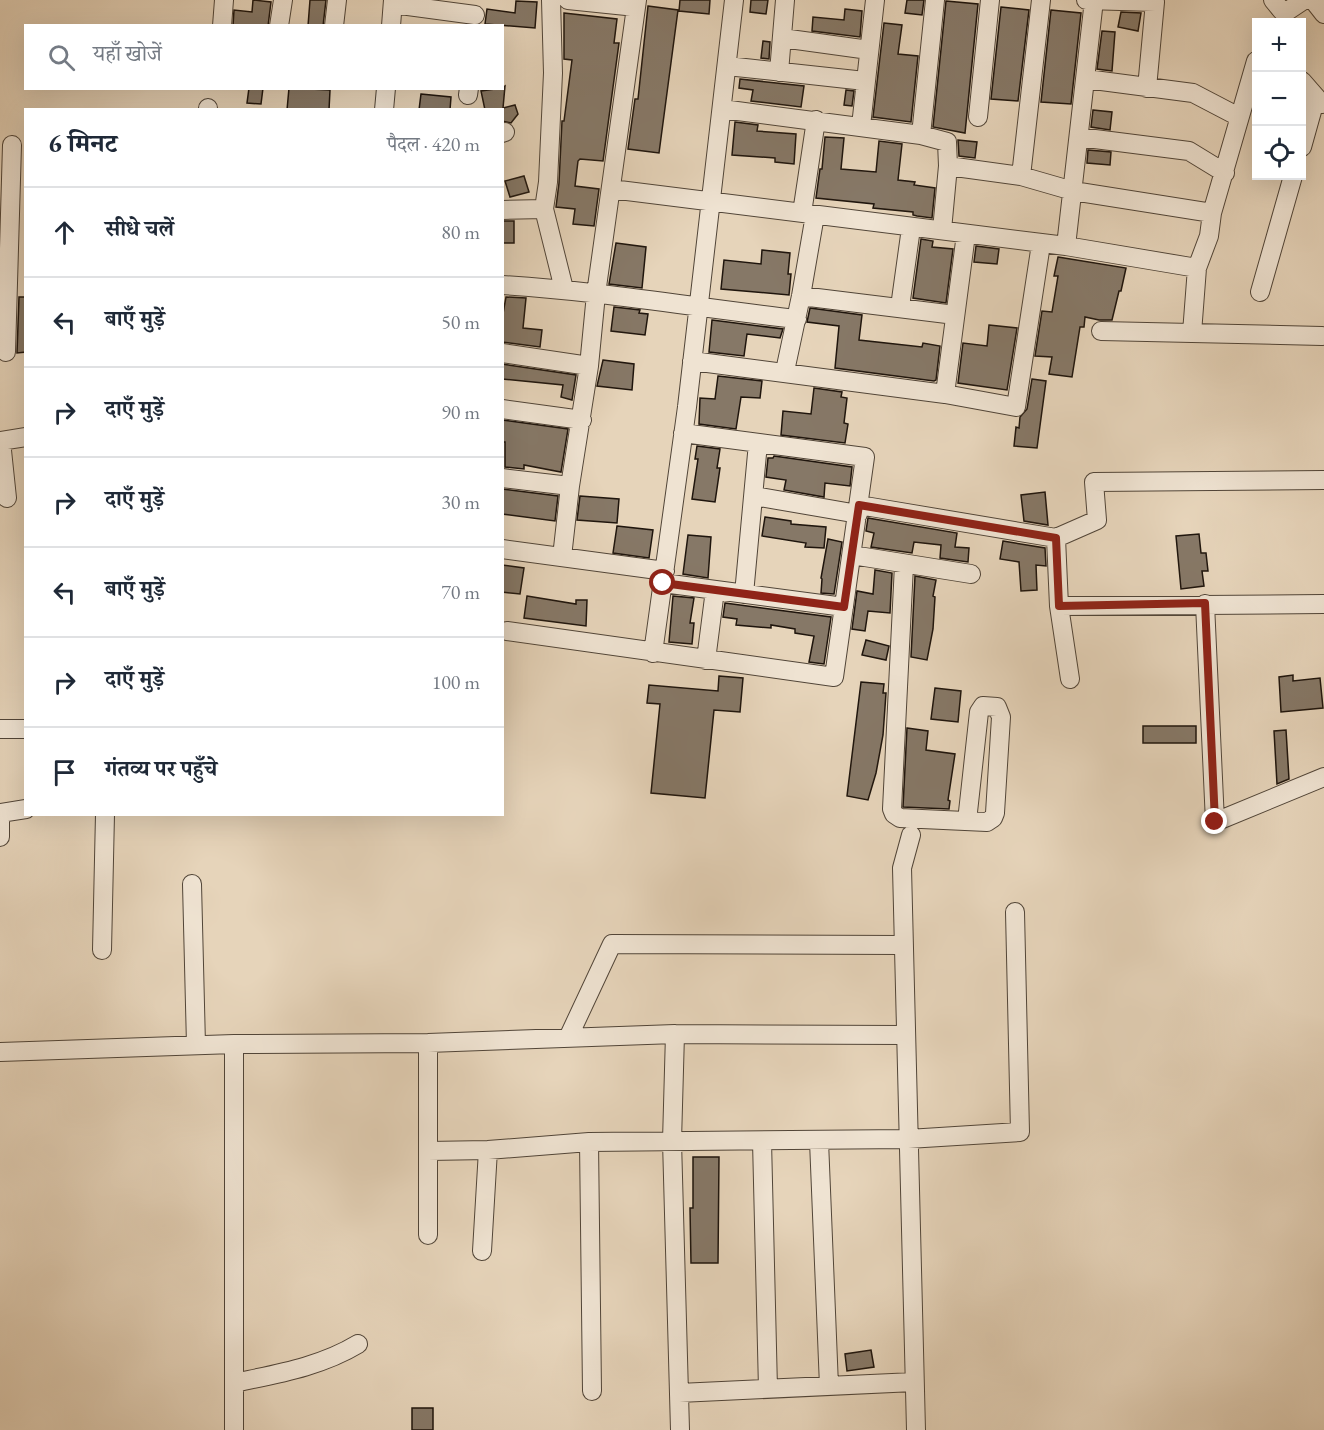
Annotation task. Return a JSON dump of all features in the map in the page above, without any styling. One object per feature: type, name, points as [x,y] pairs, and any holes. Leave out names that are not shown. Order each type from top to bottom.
[{"type":"street","points":[[222,24],[224,0]]},
{"type":"street","points":[[279,24],[283,0]]},
{"type":"street","points":[[334,24],[337,0]]},
{"type":"street","points":[[550,0],[553,73],[548,182],[544,209],[564,289]]},
{"type":"street","points":[[562,557],[637,4],[567,0]]},
{"type":"street","points":[[653,653],[692,361],[734,0]]},
{"type":"street","points":[[779,72],[785,0]]},
{"type":"street","points":[[861,126],[874,0]]},
{"type":"street","points":[[921,135],[935,0]]},
{"type":"street","points":[[978,117],[990,0]]},
{"type":"street","points":[[1021,176],[1041,0]]},
{"type":"street","points":[[1086,0],[1155,2],[1147,88]]},
{"type":"street","points":[[1066,246],[1094,0]]},
{"type":"street","points":[[1273,0],[1282,11],[1286,12],[1304,0]]},
{"type":"street","points":[[1313,0],[1324,14]]},
{"type":"street","points":[[391,24],[393,2],[476,14]]},
{"type":"street","points":[[782,38],[869,50]]},
{"type":"street","points":[[727,66],[865,81]]},
{"type":"street","points":[[1192,333],[1197,268],[1209,236],[1212,213],[1253,72]]},
{"type":"street","points":[[1086,79],[1193,93],[1239,117]]},
{"type":"street","points":[[1306,86],[1320,102],[1306,137]]},
{"type":"street","points":[[384,108],[386,90]]},
{"type":"street","points":[[722,109],[861,126],[921,135],[947,142],[948,166],[942,230]]},
{"type":"street","points":[[785,371],[801,296],[816,120]]},
{"type":"street","points":[[1079,137],[1189,151],[1225,173]]},
{"type":"street","points":[[6,352],[12,238],[12,145]]},
{"type":"street","points":[[948,166],[1021,176],[1073,191],[1212,213]]},
{"type":"street","points":[[1260,292],[1292,180]]},
{"type":"street","points":[[611,189],[1066,246],[1197,268]]},
{"type":"street","points":[[504,207],[544,209]]},
{"type":"street","points":[[900,307],[911,228]]},
{"type":"street","points":[[945,394],[966,234]]},
{"type":"street","points":[[692,361],[785,371],[945,394],[1016,407],[1041,244]]},
{"type":"street","points":[[504,285],[564,289],[797,319]]},
{"type":"street","points":[[801,296],[955,315]]},
{"type":"street","points":[[1101,332],[1322,336]]},
{"type":"street","points":[[504,353],[589,366]]},
{"type":"street","points":[[504,409],[582,420]]},
{"type":"street","points":[[507,631],[834,677],[865,457],[683,433]]},
{"type":"street","points":[[8,498],[0,441],[24,437]]},
{"type":"street","points":[[744,594],[759,443]]},
{"type":"street","points":[[504,478],[570,486]]},
{"type":"street","points":[[754,496],[1056,538],[1097,520],[1094,482],[1324,480]]},
{"type":"street","points":[[1056,538],[1059,606],[1070,679]]},
{"type":"street","points":[[504,549],[562,557],[664,577],[715,590],[844,607]]},
{"type":"street","points":[[852,555],[971,574]]},
{"type":"street","points":[[904,565],[892,809],[894,814],[900,818],[987,822],[993,818],[1001,717],[997,707],[989,705],[983,706],[979,712],[967,821]]},
{"type":"street","points":[[706,660],[715,590]]},
{"type":"street","points":[[1059,606],[1205,603],[1324,604]]},
{"type":"street","points":[[1205,603],[1215,822],[1324,777]]},
{"type":"street","points":[[0,729],[24,729]]},
{"type":"street","points":[[0,837],[0,813],[24,809]]},
{"type":"street","points":[[102,950],[105,816]]},
{"type":"street","points":[[911,835],[902,868],[916,1430]]},
{"type":"street","points":[[192,884],[196,1045]]},
{"type":"street","points":[[428,1151],[589,1142],[908,1139],[1020,1132],[1015,912]]},
{"type":"street","points":[[568,1038],[612,944],[903,945]]},
{"type":"street","points":[[0,1052],[234,1044],[428,1043],[675,1034],[906,1035]]},
{"type":"street","points":[[675,1034],[672,1141],[680,1430]]},
{"type":"street","points":[[428,1043],[428,1235]]},
{"type":"street","points":[[234,1044],[234,1430]]},
{"type":"street","points":[[819,1141],[829,1386]]},
{"type":"street","points":[[589,1142],[592,1391]]},
{"type":"street","points":[[762,1142],[768,1389]]},
{"type":"street","points":[[482,1251],[488,1149]]},
{"type":"street","points":[[234,1383],[313,1364],[358,1344]]},
{"type":"street","points":[[680,1393],[914,1382]]},
{"type":"building","points":[[253,0],[271,2],[268,24],[233,24],[234,10],[252,12]]},
{"type":"building","points":[[310,0],[326,0],[323,24],[308,24]]},
{"type":"building","points":[[680,0],[710,0],[709,14],[679,11]]},
{"type":"building","points":[[751,0],[768,0],[766,14],[750,12]]},
{"type":"building","points":[[907,0],[924,0],[922,15],[905,13]]},
{"type":"building","points":[[516,1],[537,2],[535,28],[485,24],[487,9],[515,13]]},
{"type":"building","points":[[946,1],[978,4],[965,133],[933,127]]},
{"type":"building","points":[[648,6],[678,10],[659,153],[628,149],[635,99],[638,99]]},
{"type":"building","points":[[1001,7],[1029,10],[1018,101],[991,99]]},
{"type":"building","points":[[845,9],[862,11],[860,37],[812,31],[813,17],[844,20]]},
{"type":"building","points":[[1051,10],[1081,13],[1071,104],[1041,102]]},
{"type":"building","points":[[1121,12],[1141,13],[1138,31],[1118,27]]},
{"type":"building","points":[[564,13],[617,19],[614,43],[619,43],[603,161],[580,159],[575,186],[599,189],[594,226],[573,224],[575,209],[556,207],[562,121],[564,121],[572,60],[564,59]]},
{"type":"building","points":[[884,23],[902,25],[898,54],[918,56],[911,122],[873,117]]},
{"type":"building","points":[[1102,31],[1115,32],[1112,71],[1097,69]]},
{"type":"building","points":[[763,41],[770,42],[769,59],[761,58]]},
{"type":"building","points":[[740,79],[804,86],[801,107],[751,101],[753,90],[739,88]]},
{"type":"building","points":[[505,86],[503,108],[485,108],[481,91],[504,90]]},
{"type":"building","points":[[249,90],[263,90],[261,104],[247,103]]},
{"type":"building","points":[[289,90],[330,90],[329,108],[287,108]]},
{"type":"building","points":[[846,90],[854,91],[852,106],[844,105]]},
{"type":"building","points":[[421,94],[451,97],[450,108],[419,108]]},
{"type":"building","points":[[515,105],[518,114],[511,123],[504,121],[503,108]]},
{"type":"building","points":[[1093,110],[1112,112],[1110,130],[1091,127]]},
{"type":"building","points":[[735,122],[758,125],[757,131],[796,134],[794,164],[775,162],[775,158],[732,155]]},
{"type":"building","points":[[825,137],[844,138],[841,169],[876,172],[879,141],[902,144],[898,180],[935,188],[932,218],[913,215],[913,212],[873,208],[874,204],[816,198]]},
{"type":"building","points":[[958,140],[977,142],[975,158],[959,156]]},
{"type":"building","points":[[1088,150],[1111,152],[1110,165],[1087,163]]},
{"type":"building","points":[[524,176],[529,192],[510,197],[505,181]]},
{"type":"building","points":[[504,221],[514,221],[514,243],[504,243]]},
{"type":"building","points":[[921,239],[933,241],[932,247],[953,249],[946,303],[913,298]]},
{"type":"building","points":[[616,243],[646,247],[642,288],[609,284]]},
{"type":"building","points":[[976,246],[999,249],[997,264],[974,262]]},
{"type":"building","points":[[762,250],[790,253],[789,295],[721,289],[724,260],[761,264]]},
{"type":"building","points":[[1058,257],[1126,268],[1112,320],[1085,317],[1084,327],[1080,327],[1072,377],[1049,374],[1052,357],[1035,356],[1042,311],[1052,312],[1058,276],[1054,276]]},
{"type":"building","points":[[19,297],[24,297],[24,352],[17,353]]},
{"type":"building","points":[[506,297],[526,298],[523,328],[542,330],[540,347],[504,342]]},
{"type":"building","points":[[614,307],[640,310],[639,313],[648,314],[645,335],[611,331]]},
{"type":"building","points":[[810,308],[862,315],[859,340],[922,347],[923,343],[940,346],[936,380],[835,368],[839,326],[807,322]]},
{"type":"building","points":[[712,320],[783,329],[780,338],[747,334],[744,356],[709,352]]},
{"type":"building","points":[[989,325],[1017,328],[1007,390],[958,383],[963,343],[987,346]]},
{"type":"building","points":[[603,360],[634,364],[632,390],[597,386]]},
{"type":"building","points":[[504,364],[576,375],[572,400],[561,397],[563,385],[504,379]]},
{"type":"building","points":[[718,376],[762,381],[760,398],[741,397],[736,429],[699,424],[700,398],[715,399]]},
{"type":"building","points":[[1032,379],[1046,381],[1037,448],[1014,446],[1016,427],[1019,428],[1020,417],[1027,409]]},
{"type":"building","points":[[814,388],[842,392],[841,397],[847,398],[844,423],[848,424],[845,443],[781,435],[783,411],[811,414]]},
{"type":"building","points":[[504,420],[568,429],[561,472],[524,465],[524,469],[505,467]]},
{"type":"building","points":[[697,446],[720,449],[715,502],[692,499],[698,459],[695,459]]},
{"type":"building","points":[[774,456],[852,467],[850,486],[825,483],[824,497],[784,490],[786,480],[766,477],[768,458]]},
{"type":"building","points":[[504,489],[558,496],[555,521],[504,514]]},
{"type":"building","points":[[1045,492],[1048,525],[1024,521],[1021,495]]},
{"type":"building","points":[[580,496],[619,499],[617,523],[577,520]]},
{"type":"building","points":[[765,517],[791,521],[791,524],[826,527],[824,548],[805,547],[806,543],[762,536]]},
{"type":"building","points":[[868,518],[957,533],[955,547],[969,548],[968,562],[940,558],[941,545],[914,542],[912,553],[871,547],[874,533],[866,531]]},
{"type":"building","points":[[617,526],[653,530],[649,558],[613,553]]},
{"type":"building","points":[[1199,534],[1201,553],[1206,553],[1208,571],[1202,571],[1204,586],[1181,589],[1176,536]]},
{"type":"building","points":[[688,535],[711,537],[708,578],[683,574]]},
{"type":"building","points":[[828,539],[842,542],[834,594],[821,593],[821,578]]},
{"type":"building","points":[[1003,541],[1045,548],[1046,566],[1036,565],[1037,590],[1021,591],[1019,562],[1000,559]]},
{"type":"building","points":[[504,565],[524,568],[520,594],[504,592]]},
{"type":"building","points":[[875,570],[892,573],[890,613],[868,611],[865,631],[852,629],[857,591],[873,594]]},
{"type":"building","points":[[915,576],[936,580],[933,596],[935,597],[933,629],[927,660],[911,657]]},
{"type":"building","points":[[527,596],[576,604],[576,600],[587,600],[586,626],[524,618]]},
{"type":"building","points":[[673,596],[694,598],[690,623],[694,623],[692,644],[669,642]]},
{"type":"building","points":[[725,603],[831,617],[824,664],[809,662],[814,636],[795,633],[795,629],[771,625],[771,628],[736,625],[737,619],[723,617]]},
{"type":"building","points":[[866,640],[889,646],[886,660],[862,655]]},
{"type":"building","points":[[1293,675],[1293,681],[1320,678],[1323,708],[1281,712],[1279,677]]},
{"type":"building","points":[[719,676],[743,678],[740,712],[714,710],[705,798],[651,793],[660,704],[647,703],[649,685],[718,691]]},
{"type":"building","points":[[861,682],[884,684],[883,693],[886,693],[883,735],[868,800],[847,796]]},
{"type":"building","points":[[935,688],[961,691],[958,722],[931,719]]},
{"type":"building","points":[[1143,726],[1196,726],[1196,743],[1143,743]]},
{"type":"building","points":[[907,728],[928,731],[926,750],[955,754],[948,800],[950,801],[949,809],[903,807]]},
{"type":"building","points":[[1286,730],[1289,779],[1277,784],[1274,731]]},
{"type":"building","points":[[693,1157],[719,1157],[718,1263],[691,1263],[690,1208],[693,1208]]},
{"type":"building","points":[[871,1350],[874,1367],[847,1371],[845,1354]]},
{"type":"building","points":[[412,1408],[433,1408],[433,1430],[412,1430]]},
{"type":"route","points":[[663,583],[844,607],[859,505],[1056,538],[1059,606],[1205,603],[1215,822]]}]
